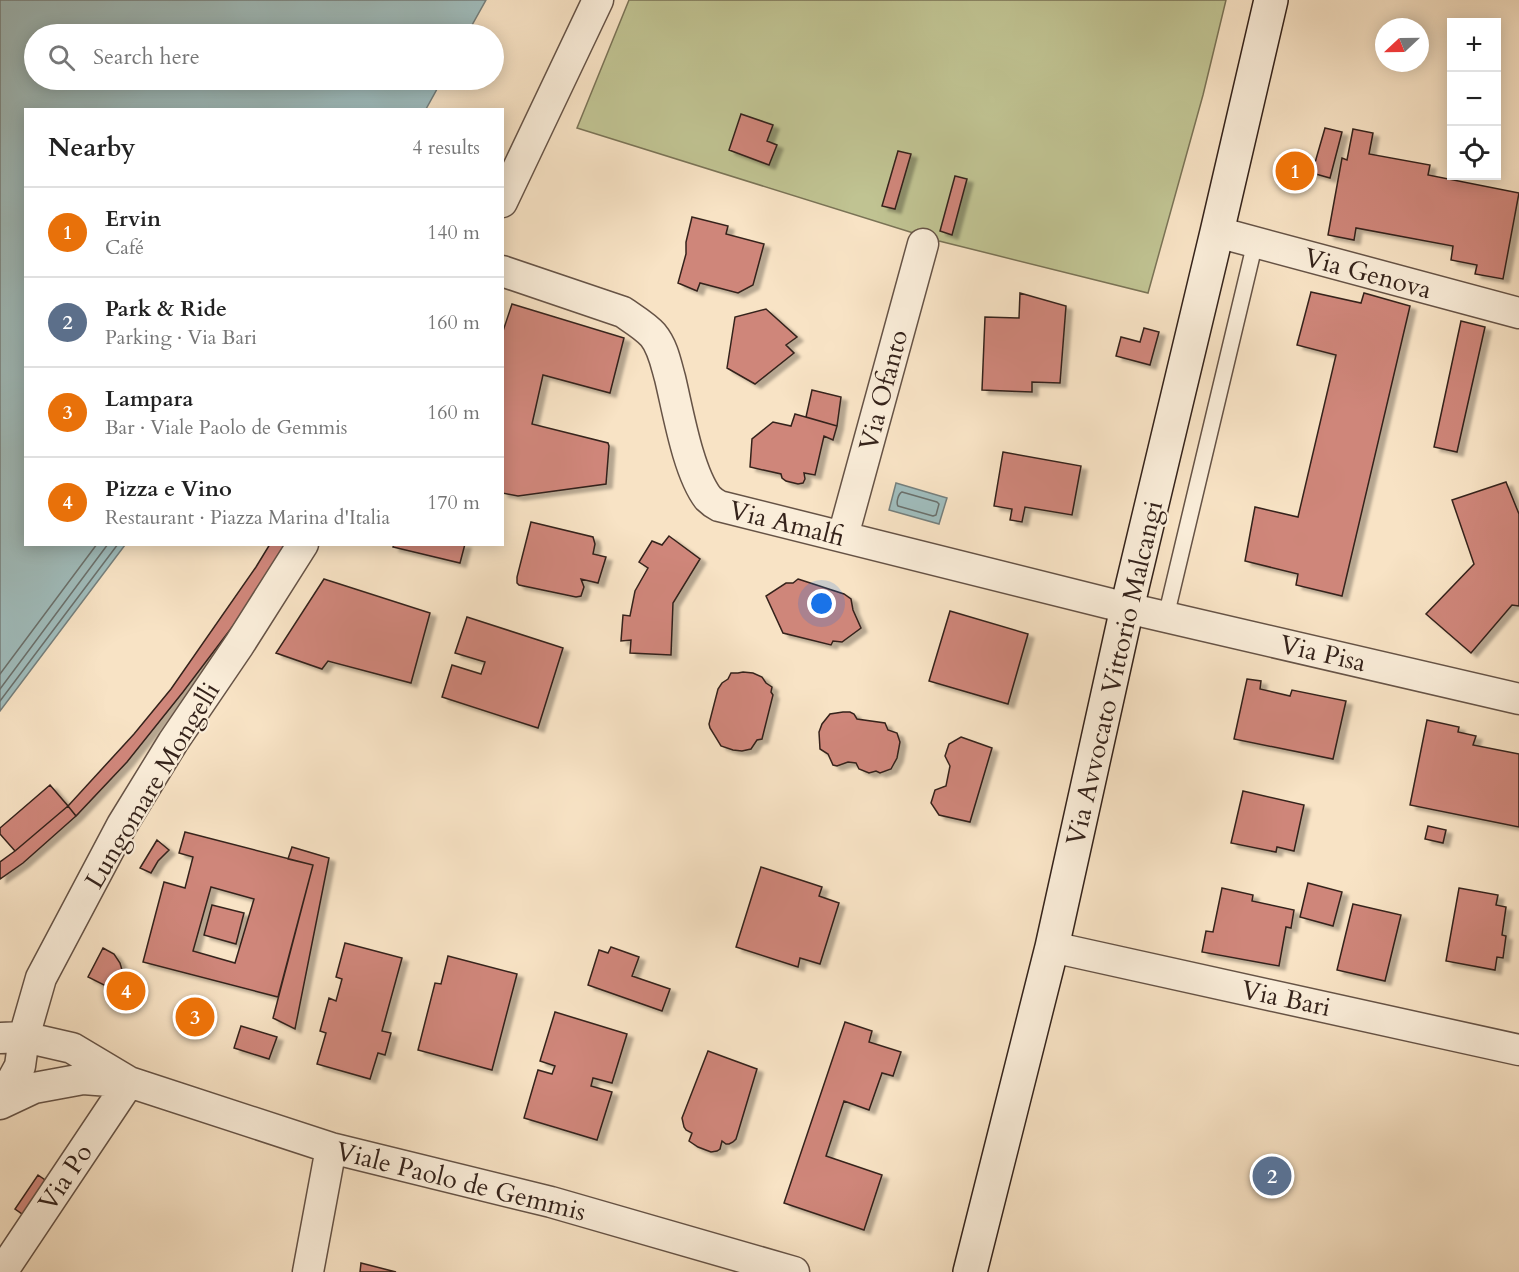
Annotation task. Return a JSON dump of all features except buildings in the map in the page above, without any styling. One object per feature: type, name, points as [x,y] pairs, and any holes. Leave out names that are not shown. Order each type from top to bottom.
[{"type":"main road","name":"Via Avvocato Vittorio Malcangi","points":[[970,1272],[1052,947],[1130,594],[1270,0]]},
{"type":"street","points":[[504,198],[598,0]]},
{"type":"street","name":"Via Genova","points":[[1217,232],[1519,313]]},
{"type":"street","name":"Via Ofanto","points":[[843,536],[923,244]]},
{"type":"street","name":"Via Amalfi","points":[[504,272],[623,312],[653,336],[662,350],[691,461],[709,499],[719,506],[843,536],[1130,594]]},
{"type":"street","name":"Lungomare Mongelli","points":[[0,1096],[8,1088],[20,1066],[12,1037],[122,825],[173,742],[239,645],[302,546]]},
{"type":"street","name":"Via Pisa","points":[[1130,594],[1166,616],[1519,699]]},
{"type":"street","name":"Via Bari","points":[[1052,947],[1519,1050]]},
{"type":"street","points":[[12,1037],[72,1048],[129,1082]]},
{"type":"street","points":[[0,1104],[34,1088],[83,1079],[129,1082]]},
{"type":"street","name":"Viale Paolo de Gemmis","points":[[129,1082],[331,1148],[551,1202],[794,1272]]},
{"type":"street","name":"Via Po","points":[[2,1272],[129,1082]]},
{"type":"street","points":[[308,1272],[331,1148]]},
{"type":"lane","name":"Via Avvocato Vittorio Malcangi","points":[[1166,616],[1255,243]]},
{"type":"green space","points":[[629,0],[1226,0],[1203,95],[1148,293],[939,241],[577,128]]},
{"type":"water","points":[[0,0],[486,0],[473,24],[24,24],[24,90],[436,90],[427,108],[24,108],[24,546],[124,546],[0,711]]},
{"type":"water","points":[[896,483],[947,498],[939,524],[889,510]]},
{"type":"place","name":"Ervin","points":[[1295,171]]},
{"type":"place","name":"Pizza e Vino","points":[[126,991]]},
{"type":"place","name":"Lampara","points":[[195,1017]]},
{"type":"place","name":"Park & Ride","points":[[1272,1176]]}]
